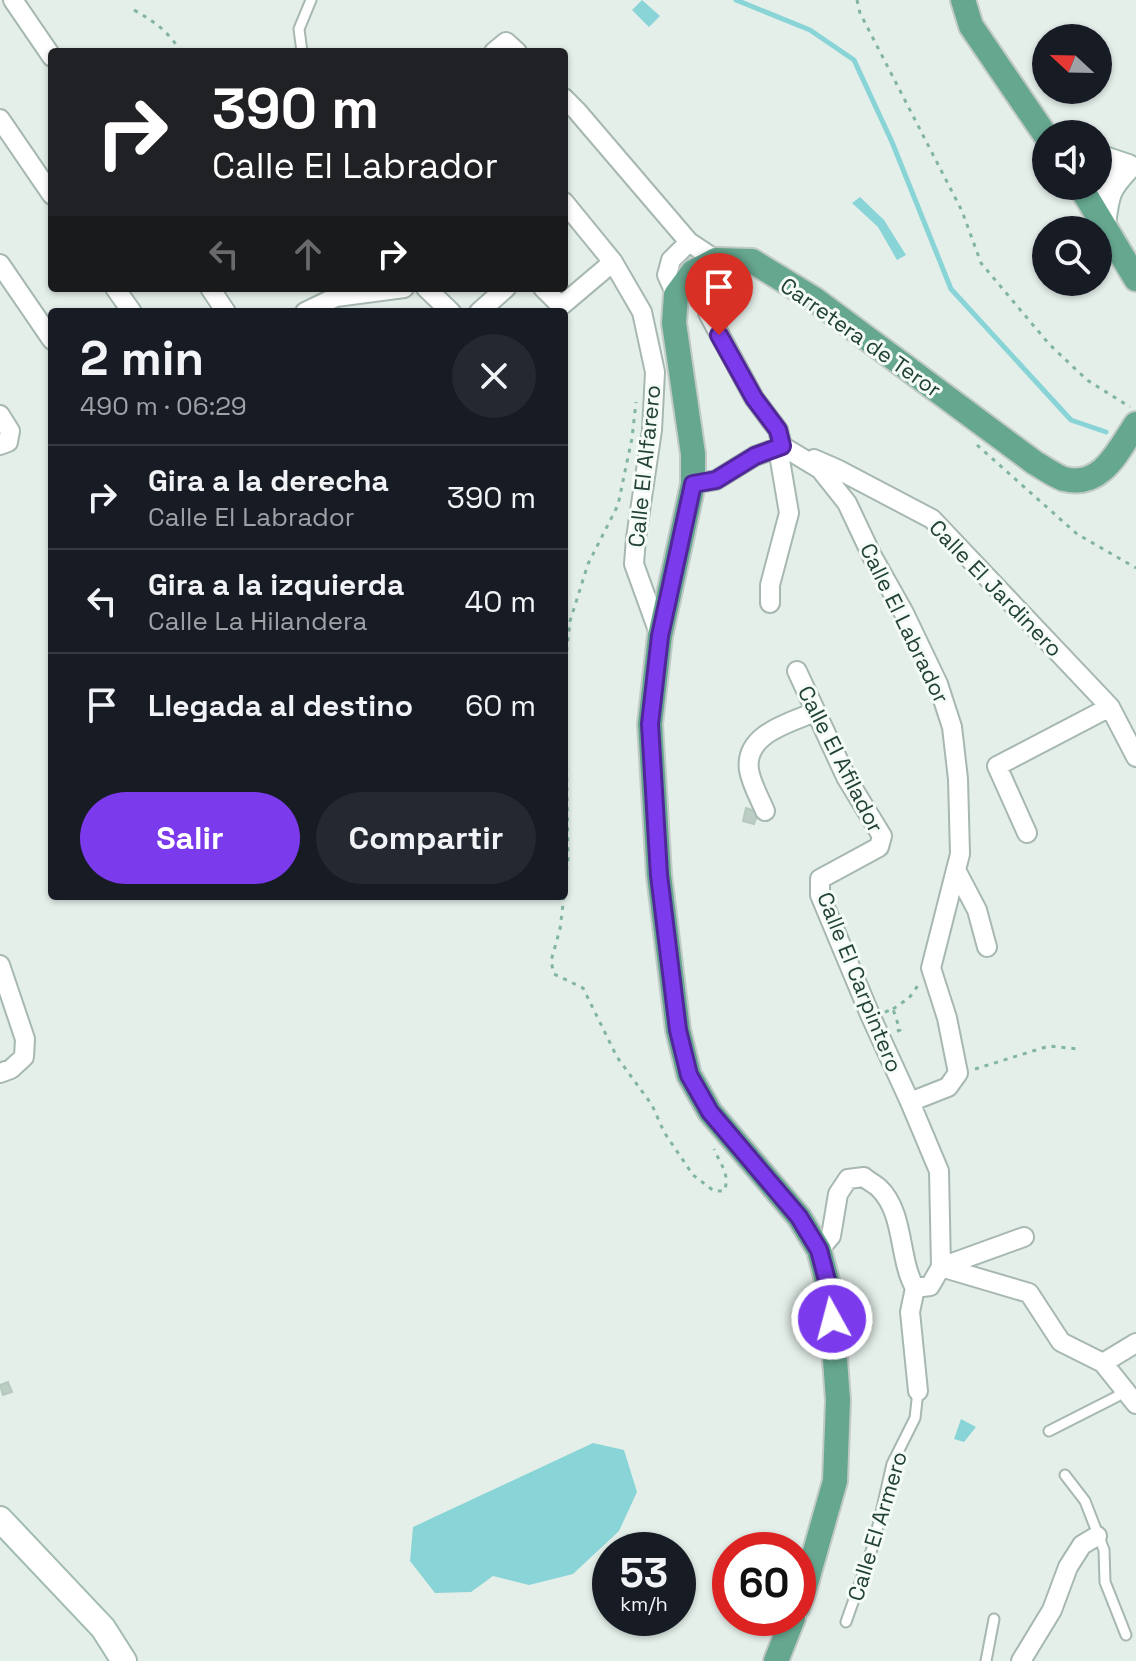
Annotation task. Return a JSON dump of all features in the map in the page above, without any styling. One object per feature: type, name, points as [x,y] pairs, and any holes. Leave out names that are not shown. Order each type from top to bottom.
[{"type":"main road","points":[[963,0],[971,26],[1035,120]]},
{"type":"main road","points":[[1112,239],[1136,279]]},
{"type":"main road","points":[[716,260],[693,272],[676,295],[674,323],[693,454],[693,484],[660,636],[650,724],[659,875],[678,1030],[689,1075],[710,1112],[799,1217],[819,1250],[830,1292],[838,1400],[835,1481],[816,1548]]},
{"type":"main road","name":"Carretera de Teror","points":[[716,260],[752,261],[814,299],[1035,463],[1065,479],[1089,479],[1107,467],[1136,424]]},
{"type":"main road","points":[[776,1661],[786,1636]]},
{"type":"street","points":[[13,0],[48,51]]},
{"type":"street","points":[[568,110],[689,242],[716,260]]},
{"type":"street","points":[[0,119],[48,189]]},
{"type":"street","points":[[1112,161],[1132,167]]},
{"type":"street","points":[[1112,170],[1132,167]]},
{"type":"street","points":[[1104,216],[1107,195],[1116,180],[1132,167]]},
{"type":"street","name":"Calle El Alfarero","points":[[568,207],[613,262],[642,312],[655,372],[652,430],[634,564],[660,636]]},
{"type":"street","points":[[676,295],[667,275],[671,260],[689,242]]},
{"type":"street","points":[[547,292],[561,306],[613,262]]},
{"type":"street","points":[[0,264],[48,334]]},
{"type":"street","points":[[430,292],[447,308]]},
{"type":"street","points":[[484,308],[502,292]]},
{"type":"street","points":[[311,308],[335,293]]},
{"type":"street","points":[[708,313],[754,398],[778,430],[782,446],[780,460],[789,513],[770,585],[770,603]]},
{"type":"street","points":[[0,415],[10,431],[4,443]]},
{"type":"street","points":[[693,484],[716,480],[755,456],[782,446]]},
{"type":"street","name":"Calle El Jardinero","points":[[782,446],[837,469],[932,519],[1110,707],[1136,757]]},
{"type":"street","name":"Calle El Labrador","points":[[782,446],[820,469],[847,503],[938,684],[952,727],[958,779],[960,854],[931,968]]},
{"type":"street","name":"Calle El Alfarero","points":[[634,564],[649,581],[670,588]]},
{"type":"street","name":"Calle El Afilador","points":[[797,671],[846,777],[882,836],[879,847]]},
{"type":"street","points":[[1027,833],[997,766],[1110,707]]},
{"type":"street","points":[[765,811],[749,770],[751,751],[765,733],[815,712]]},
{"type":"street","name":"Calle El Carpintero","points":[[879,847],[820,879],[820,895],[875,1028],[910,1102]]},
{"type":"street","points":[[956,870],[977,910],[987,947]]},
{"type":"street","points":[[0,965],[25,1039],[24,1057],[11,1069],[0,1073]]},
{"type":"street","points":[[819,1250],[831,1236],[838,1194],[848,1179],[864,1177],[881,1190],[896,1218],[908,1276],[915,1288],[930,1286],[941,1267],[939,1171],[910,1102],[948,1087],[958,1073],[947,1018],[931,968]]},
{"type":"street","points":[[941,1267],[1024,1237]]},
{"type":"street","points":[[941,1267],[1029,1293],[1061,1342],[1103,1363],[1131,1397]]},
{"type":"street","name":"Calle El Armero","points":[[915,1288],[910,1312],[918,1391]]},
{"type":"street","points":[[1103,1363],[1136,1343]]},
{"type":"street","points":[[0,1519],[103,1628],[124,1661]]},
{"type":"street","points":[[1021,1661],[1052,1610],[1068,1567],[1082,1545],[1097,1536]]},
{"type":"lane","points":[[301,48],[299,29],[311,0]]},
{"type":"lane","name":"Calle El Armero","points":[[846,1622],[874,1543],[892,1464],[915,1418],[918,1391]]},
{"type":"lane","points":[[1049,1431],[1116,1397],[1131,1397]]},
{"type":"lane","points":[[1065,1475],[1085,1501],[1104,1550],[1105,1582],[1126,1635]]},
{"type":"lane","points":[[986,1661],[994,1619]]},
{"type":"path","points":[[857,0],[860,13],[962,211],[981,263],[1049,344],[1087,380],[1136,411]]},
{"type":"path","points":[[134,10],[157,23],[178,48]]},
{"type":"path","points":[[568,639],[570,621],[588,564],[618,505],[632,438],[636,397]]},
{"type":"path","points":[[974,443],[1077,534],[1136,568]]},
{"type":"path","points":[[563,900],[560,929],[551,961],[554,974],[583,988],[617,1057],[652,1105],[664,1132],[693,1175],[714,1191],[724,1191],[726,1172],[712,1142]]},
{"type":"path","points":[[893,1009],[909,998],[931,968]]},
{"type":"path","points":[[958,1073],[1049,1046],[1079,1049]]},
{"type":"water","points":[[642,0],[660,16],[649,27],[632,10]]},
{"type":"water","points":[[860,197],[884,220],[906,255],[897,260],[878,227],[852,203]]},
{"type":"water","points":[[961,1419],[976,1427],[964,1442],[954,1439]]},
{"type":"water","points":[[593,1443],[624,1450],[637,1492],[618,1532],[592,1532],[592,1556],[573,1574],[529,1585],[493,1576],[471,1592],[435,1593],[410,1561],[413,1527]]},
{"type":"building","points":[[746,808],[758,812],[754,824],[743,821]]},
{"type":"building","points":[[8,1382],[12,1392],[3,1395],[0,1385]]},
{"type":"waterway","points":[[736,0],[810,30],[854,60],[892,142],[951,289],[1071,420],[1106,432]]},
{"type":"route","points":[[719,335],[754,398],[778,430],[782,446],[755,456],[716,480],[693,484],[660,636],[650,724],[659,875],[678,1030],[689,1075],[710,1112],[799,1217],[819,1250],[830,1292],[832,1319]]}]
